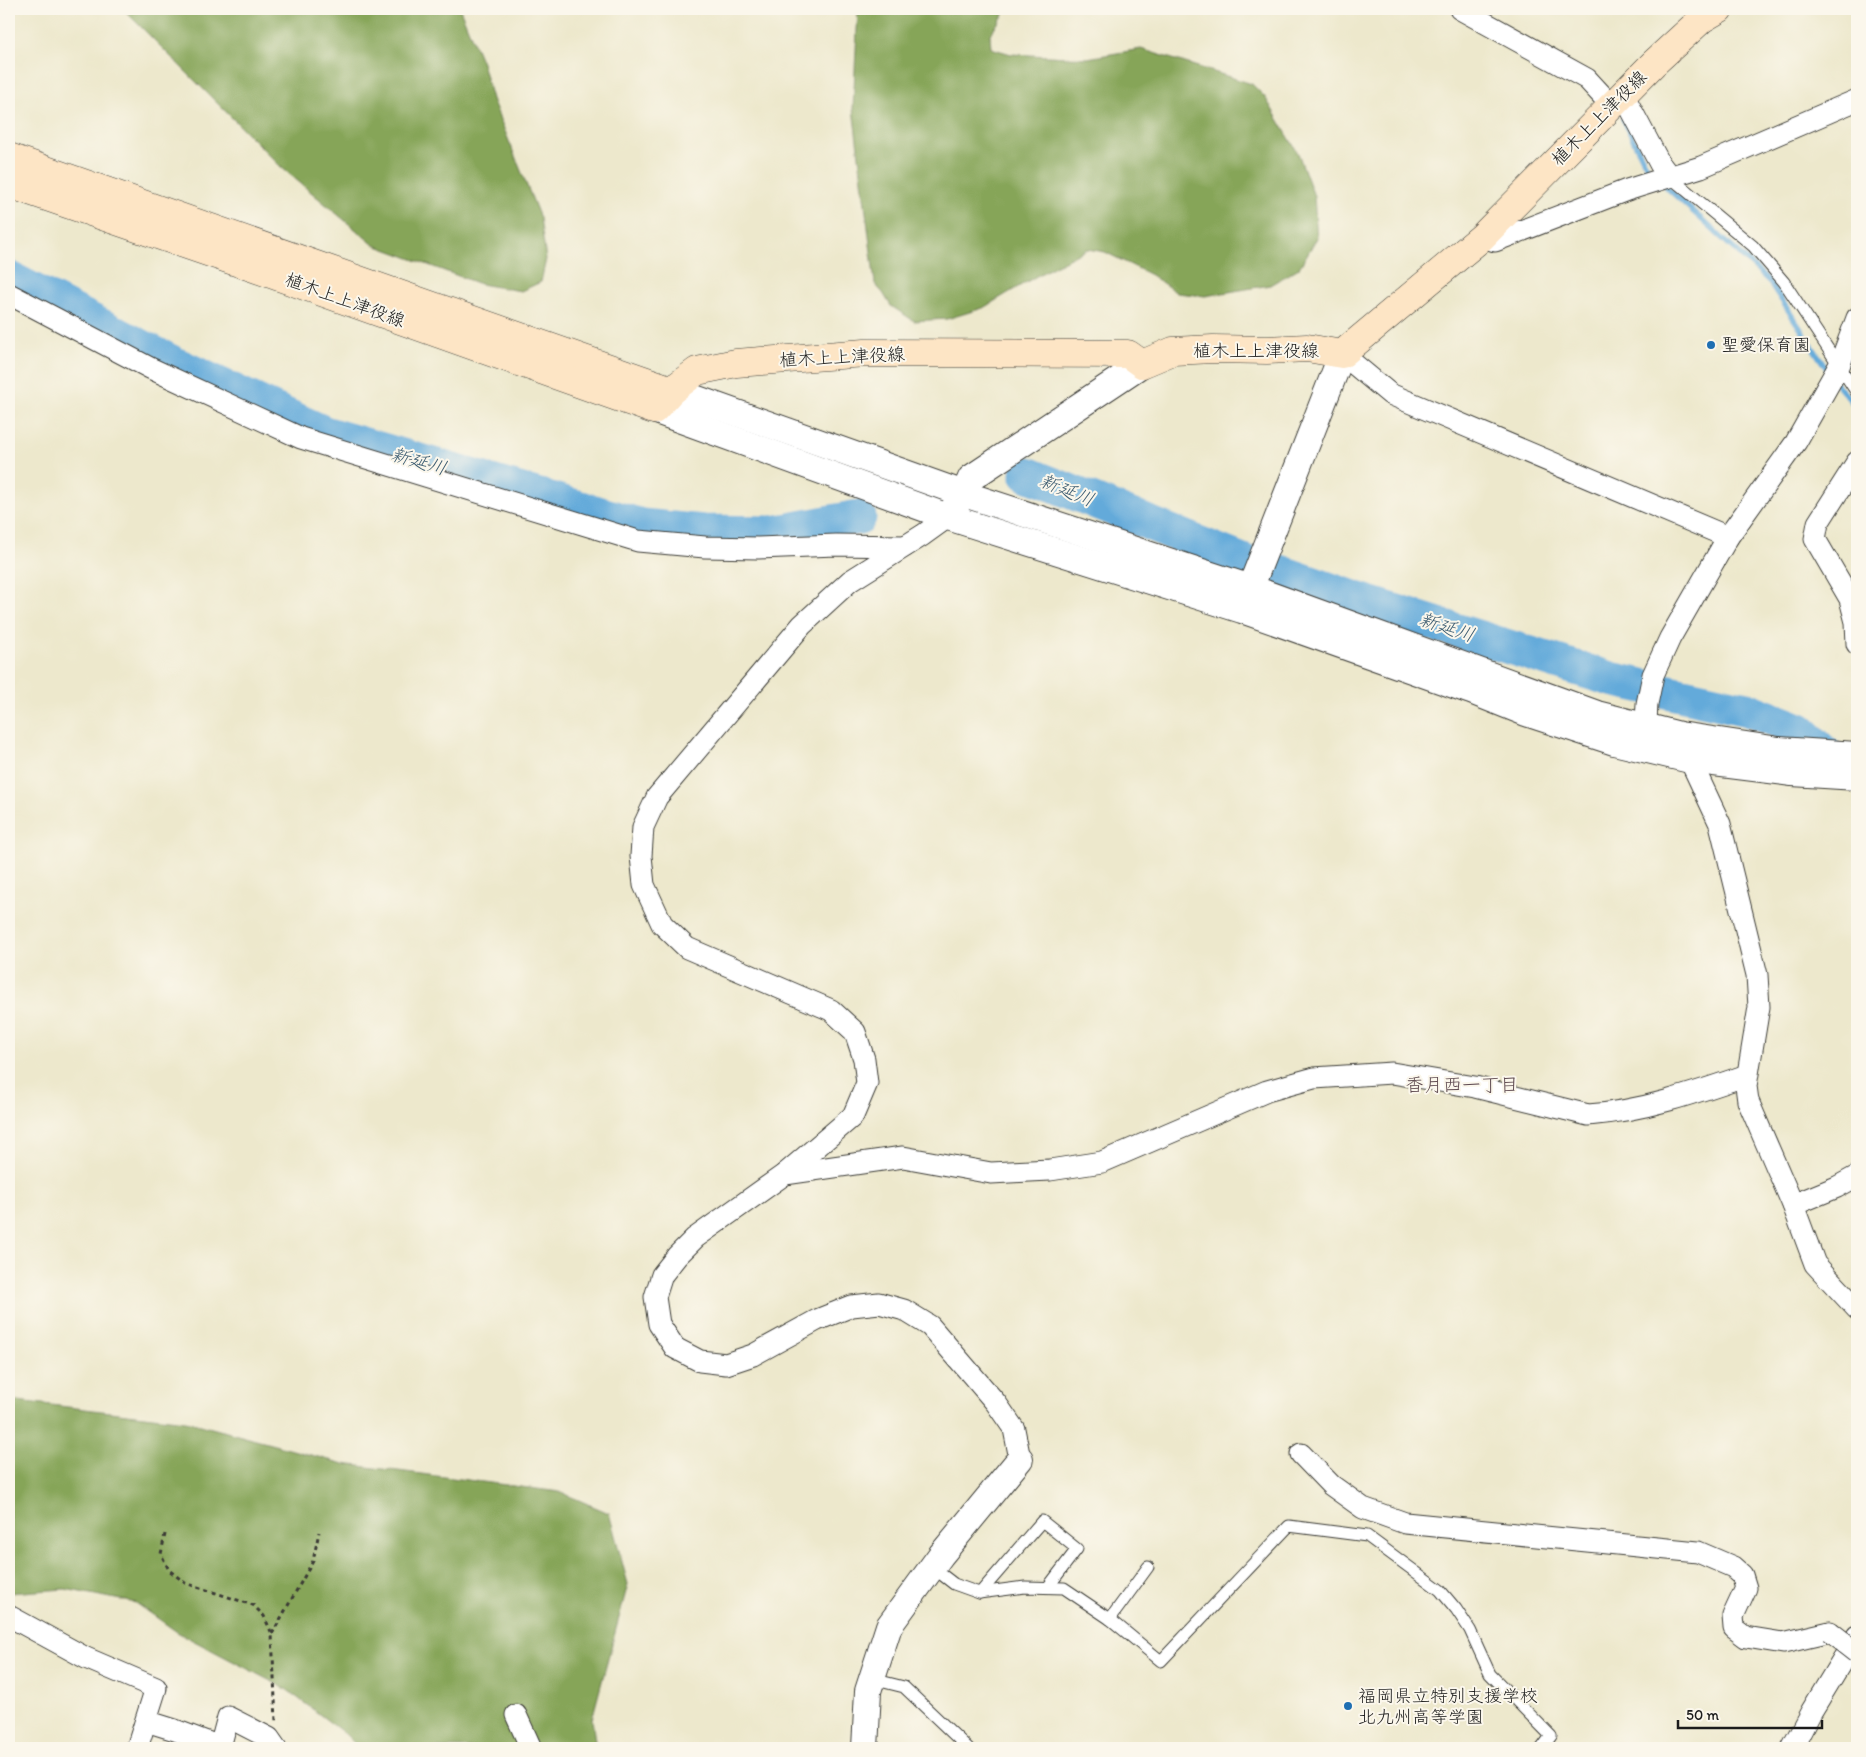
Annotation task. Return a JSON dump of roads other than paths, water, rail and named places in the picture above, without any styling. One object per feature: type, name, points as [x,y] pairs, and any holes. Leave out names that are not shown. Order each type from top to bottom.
[{"type":"main road","name":"植木上上津役線","points":[[9,184],[251,267],[654,410],[672,390],[697,371],[726,365],[864,353],[1128,354],[1142,364],[1174,351],[1213,349],[1307,348],[1342,354],[1482,237],[1617,100],[1702,19],[1719,9]]},
{"type":"main road","name":"植木上上津役線","points":[[9,156],[672,390]]},
{"type":"street","points":[[1460,9],[1587,79],[1617,100],[1670,177]]},
{"type":"street","points":[[1482,237],[1495,241],[1627,190],[1701,167],[1857,100]]},
{"type":"street","points":[[9,294],[150,368],[301,438],[638,541],[749,548],[836,545],[905,546]]},
{"type":"street","points":[[1645,738],[1647,704],[1653,675],[1670,638],[1728,537],[1796,442],[1839,366],[1857,318]]},
{"type":"street","points":[[1246,599],[1342,354],[1390,394],[1728,537]]},
{"type":"street","points":[[865,1748],[868,1691],[889,1626],[932,1567],[1020,1459],[1014,1429],[996,1403],[930,1326],[904,1310],[879,1303],[852,1306],[817,1320],[753,1355],[726,1364],[700,1361],[675,1348],[659,1324],[655,1297],[662,1275],[676,1256],[696,1238],[784,1174],[853,1116],[867,1083],[864,1059],[855,1032],[831,1010],[687,948],[662,924],[644,886],[641,856],[642,827],[657,797],[802,625],[850,581],[948,517],[964,494],[972,478],[1142,364]]},
{"type":"street","points":[[672,390],[964,494],[1246,599],[1597,714],[1690,760],[1792,773],[1857,777]]},
{"type":"street","points":[[654,410],[948,517],[1246,599]]},
{"type":"street","points":[[1857,462],[1818,523],[1815,539],[1850,599],[1856,622],[1857,644]]},
{"type":"street","points":[[1645,738],[1680,735],[1779,750],[1857,755]]},
{"type":"street","points":[[1690,760],[1720,824],[1757,975],[1760,1007],[1747,1075],[1748,1101],[1793,1205],[1815,1264],[1857,1309]]},
{"type":"street","points":[[784,1174],[903,1157],[991,1173],[1050,1170],[1102,1162],[1267,1091],[1314,1078],[1392,1072],[1475,1087],[1588,1115],[1663,1103],[1747,1075]]},
{"type":"street","points":[[1793,1205],[1837,1187],[1857,1176]]},
{"type":"street","points":[[1301,1454],[1331,1485],[1363,1508],[1405,1523],[1698,1552],[1733,1567],[1742,1575],[1746,1588],[1733,1616],[1734,1628],[1746,1637],[1784,1643],[1830,1632],[1857,1653]]},
{"type":"street","points":[[9,1616],[86,1658],[156,1688],[137,1748]]},
{"type":"street","points":[[1792,1748],[1811,1712],[1857,1636]]},
{"type":"street","points":[[516,1715],[531,1748]]},
{"type":"street","points":[[146,1721],[220,1747],[228,1717],[272,1743]]},
{"type":"lane","points":[[1670,177],[1753,246],[1784,282],[1857,393]]},
{"type":"lane","points":[[980,1593],[1042,1521],[1077,1549],[1048,1588]]},
{"type":"lane","points":[[932,1567],[954,1584],[980,1593],[1025,1587],[1064,1588],[1110,1619],[1161,1661],[1289,1526],[1368,1536],[1440,1590],[1456,1609],[1470,1630],[1490,1674],[1551,1736],[1542,1748]]},
{"type":"lane","points":[[1110,1619],[1148,1567]]},
{"type":"lane","points":[[872,1679],[904,1687],[968,1748]]},
{"type":"waterway","points":[[1623,119],[1649,171],[1654,176]]},
{"type":"waterway","points":[[1663,184],[1769,281],[1829,372]]},
{"type":"waterway","name":"新延川","points":[[9,278],[177,365],[324,433],[642,526],[704,532],[773,533],[859,517]]},
{"type":"waterway","points":[[1835,382],[1857,408]]},
{"type":"waterway","name":"新延川","points":[[1027,474],[1250,564],[1263,566],[1362,601],[1611,679],[1747,709],[1800,730],[1844,772]]},
{"type":"place","name":"聖愛保育園","points":[[1711,345]]},
{"type":"place","name":"福岡県立特別支援学校 北九州高等学園","points":[[1348,1706]]},
{"type":"district","name":"香月西一丁目","points":[[1462,1084]]}]
